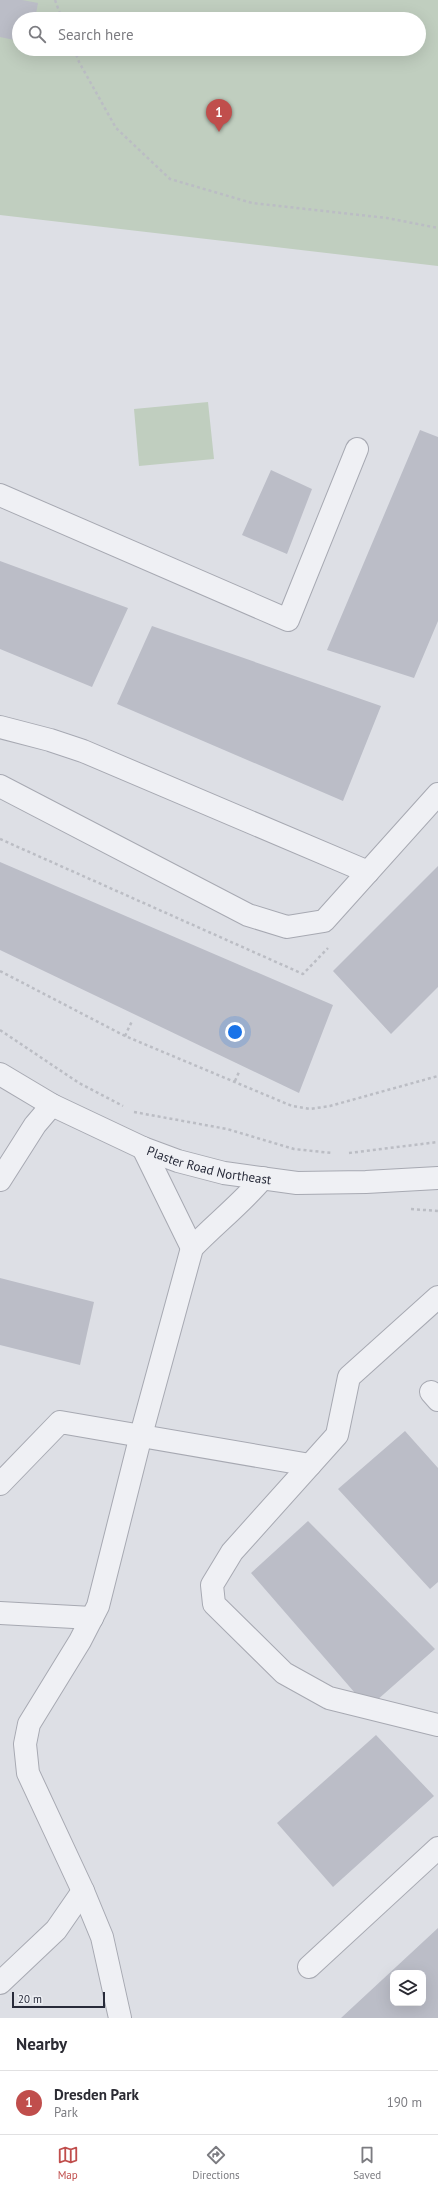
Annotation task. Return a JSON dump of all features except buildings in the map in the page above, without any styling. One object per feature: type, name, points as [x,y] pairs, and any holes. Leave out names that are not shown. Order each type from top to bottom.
[{"type":"street","points":[[0,495],[288,620],[357,449]]},
{"type":"street","points":[[0,727],[50,740],[83,751],[368,872]]},
{"type":"street","points":[[0,786],[248,914],[287,927],[324,921],[438,794]]},
{"type":"street","name":"Plaster Road Northeast","points":[[0,1074],[52,1105],[143,1148],[178,1161],[224,1173],[297,1183],[366,1182],[438,1178]]},
{"type":"street","points":[[0,1180],[36,1125],[52,1105]]},
{"type":"street","points":[[143,1148],[192,1248]]},
{"type":"street","points":[[120,2018],[102,1937],[83,1891],[28,1773],[25,1744],[29,1724],[80,1641],[98,1606],[141,1435],[192,1248],[208,1231],[246,1197],[263,1178]]},
{"type":"street","points":[[438,1296],[349,1377],[337,1435],[232,1552],[212,1585],[214,1604],[284,1674],[329,1698],[438,1725]]},
{"type":"street","points":[[0,1484],[60,1422],[310,1465]]},
{"type":"street","points":[[0,1613],[92,1618]]},
{"type":"street","points":[[309,1966],[438,1848]]},
{"type":"street","points":[[0,1983],[56,1930],[83,1891]]},
{"type":"path","points":[[55,0],[59,12]]},
{"type":"path","points":[[77,56],[116,128],[170,179],[252,203],[386,218],[438,228]]},
{"type":"path","points":[[0,971],[125,1036],[292,1106],[310,1109],[330,1106],[438,1076]]},
{"type":"path","points":[[125,1036],[132,1021]]},
{"type":"path","points":[[0,1030],[79,1083],[134,1112],[227,1128],[294,1149],[339,1154]]},
{"type":"path","points":[[235,1081],[239,1072]]},
{"type":"path","points":[[347,1153],[438,1142]]},
{"type":"green space","points":[[0,0],[438,0],[438,266],[0,215]]},
{"type":"green space","points":[[208,402],[214,459],[139,466],[134,409]]},
{"type":"place","name":"Dresden Park","points":[[219,132]]}]
